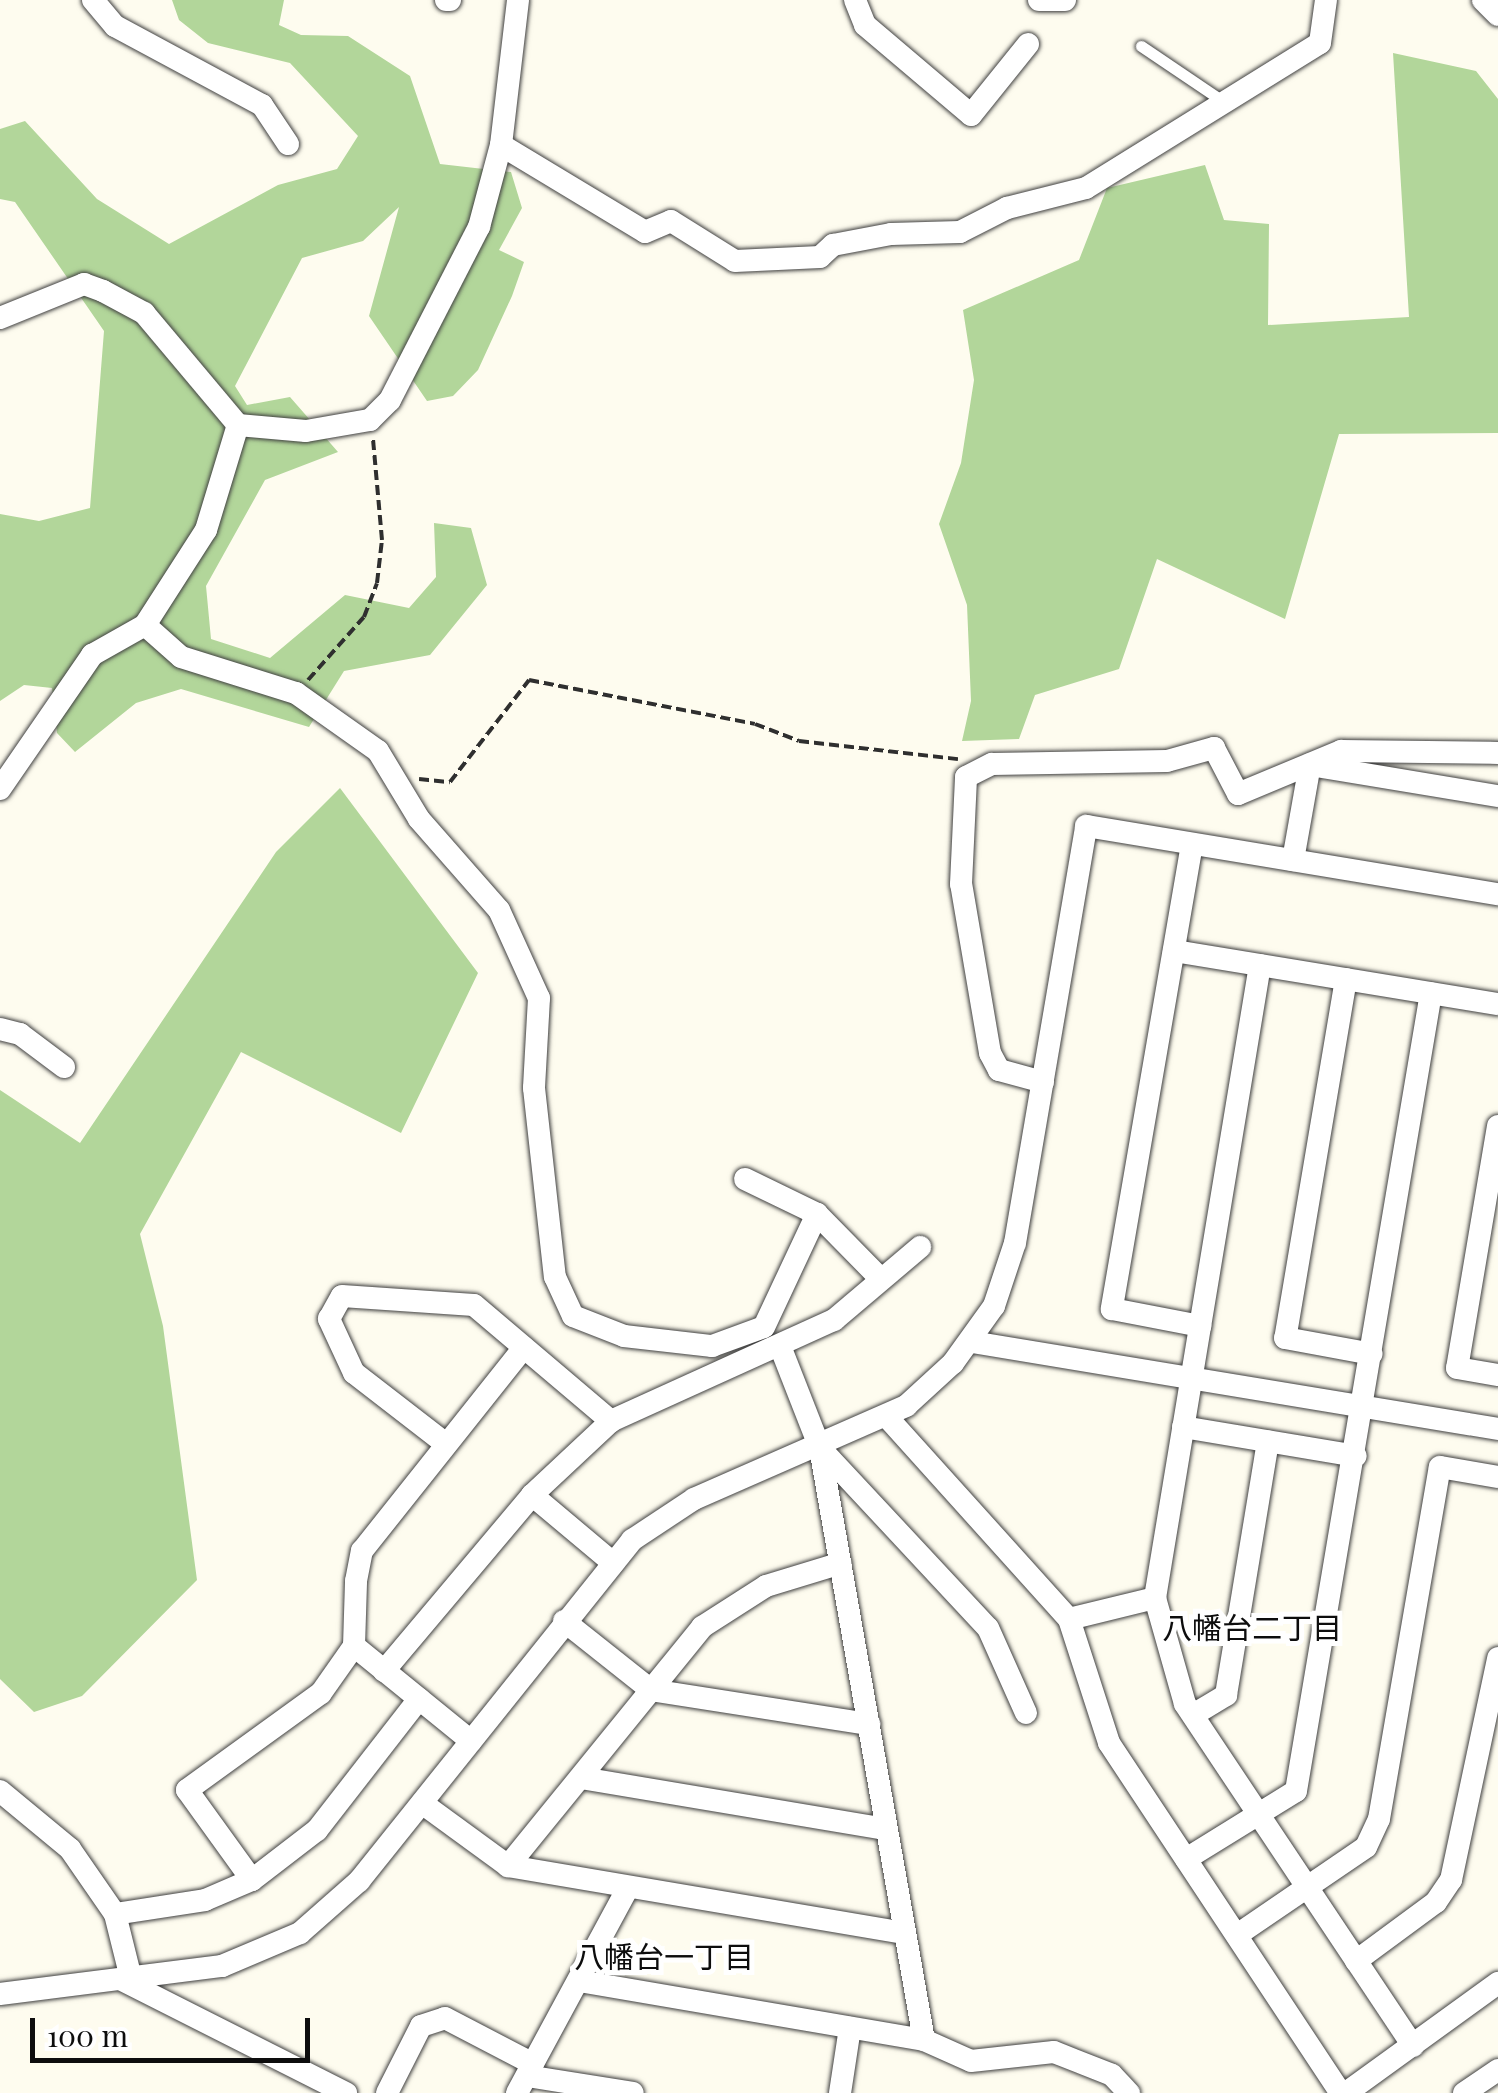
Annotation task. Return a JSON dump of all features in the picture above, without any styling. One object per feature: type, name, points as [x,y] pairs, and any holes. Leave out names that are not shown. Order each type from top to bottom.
[{"type":"street","points":[[92,0],[115,26],[262,105],[288,144]]},
{"type":"street","points":[[855,0],[864,25],[971,115],[1028,44]]},
{"type":"street","points":[[1039,0],[1064,0]]},
{"type":"street","points":[[501,145],[645,232],[672,221],[735,261],[820,257],[833,245],[891,234],[960,232],[1008,208],[1086,188],[1320,43],[1326,0]]},
{"type":"street","points":[[1482,0],[1498,16]]},
{"type":"street","points":[[0,318],[84,284],[144,313],[238,426],[306,432],[370,420],[390,400],[479,228],[501,145],[513,1]]},
{"type":"street","points":[[0,789],[92,655],[145,625],[206,530],[238,426]]},
{"type":"street","points":[[145,625],[181,657],[296,693],[378,751],[420,818],[499,910],[534,982],[534,1088],[555,1277],[573,1316],[624,1336],[712,1346],[764,1327],[817,1214]]},
{"type":"street","points":[[1042,1082],[1000,1070],[990,1053],[961,884],[966,777],[992,764],[1167,761],[1214,748],[1238,794],[1341,751],[1498,753]]},
{"type":"street","points":[[1310,766],[1498,796]]},
{"type":"street","points":[[1292,860],[1310,766]]},
{"type":"street","points":[[0,1994],[222,1966],[300,1933],[329,1914],[422,1803],[564,1621],[660,1516],[887,1416],[972,1342],[1007,1273],[1086,826],[1498,894]]},
{"type":"street","points":[[1192,844],[1112,1309],[1200,1326]]},
{"type":"street","points":[[1174,951],[1498,1004]]},
{"type":"street","points":[[1260,965],[1155,1598],[1171,1674],[1193,1715],[1413,2046]]},
{"type":"street","points":[[1346,979],[1285,1338],[1372,1354]]},
{"type":"street","points":[[1186,1859],[1296,1791],[1356,1456],[1431,993]]},
{"type":"street","points":[[0,1029],[20,1034],[64,1067]]},
{"type":"street","points":[[1498,1126],[1457,1368],[1498,1375]]},
{"type":"street","points":[[745,1179],[817,1214],[880,1278]]},
{"type":"street","points":[[384,1670],[532,1495],[611,1422],[834,1320],[920,1247]]},
{"type":"street","points":[[446,1444],[354,1373],[329,1320],[342,1296],[474,1305],[611,1422]]},
{"type":"street","points":[[972,1342],[1498,1428]]},
{"type":"street","points":[[780,1346],[820,1448],[924,2040]]},
{"type":"street","points":[[252,1880],[187,1790],[321,1692],[354,1646],[362,1551],[524,1348]]},
{"type":"street","points":[[887,1416],[1069,1619],[1109,1743],[1344,2093],[1494,1995]]},
{"type":"street","points":[[1183,1427],[1356,1456]]},
{"type":"street","points":[[1193,1715],[1226,1694],[1268,1441]]},
{"type":"street","points":[[820,1448],[988,1628],[1026,1713]]},
{"type":"street","points":[[1237,1936],[1366,1847],[1379,1820],[1440,1467],[1498,1476]]},
{"type":"street","points":[[532,1495],[613,1563]]},
{"type":"street","points":[[508,1866],[702,1628],[736,1602],[841,1563]]},
{"type":"street","points":[[1069,1619],[1155,1598]]},
{"type":"street","points":[[564,1621],[651,1690],[869,1724]]},
{"type":"street","points":[[354,1646],[471,1741]]},
{"type":"street","points":[[1356,1961],[1424,1912],[1451,1880],[1488,1782],[1498,1658]]},
{"type":"street","points":[[115,1914],[205,1900],[252,1880],[316,1830],[419,1699]]},
{"type":"street","points":[[581,1778],[886,1828]]},
{"type":"street","points":[[0,1791],[70,1850],[115,1914],[126,1979]]},
{"type":"street","points":[[422,1803],[508,1866],[904,1933]]},
{"type":"street","points":[[526,2078],[628,1888]]},
{"type":"street","points":[[126,1979],[346,2093]]},
{"type":"street","points":[[579,1981],[924,2040],[970,2061],[1054,2052],[1112,2075],[1129,2093]]},
{"type":"street","points":[[387,2093],[421,2026],[445,2018],[526,2078],[633,2093]]},
{"type":"street","points":[[840,2093],[850,2028]]},
{"type":"street","points":[[1464,2093],[1498,2070]]},
{"type":"lane","points":[[1140,46],[1226,103]]},
{"type":"path","points":[[296,693],[364,617],[376,583],[382,540],[370,420]]},
{"type":"path","points":[[390,770],[450,782],[529,680],[755,724],[798,741],[958,757],[966,777]]},
{"type":"green space","points":[[172,0],[284,0],[279,25],[301,35],[348,36],[410,76],[440,164],[511,172],[522,208],[499,250],[524,262],[512,296],[478,370],[453,396],[427,401],[369,316],[399,207],[363,241],[302,258],[235,386],[247,405],[290,397],[338,452],[265,480],[206,586],[211,639],[270,658],[345,595],[409,608],[436,577],[434,523],[471,528],[487,585],[430,655],[344,671],[309,727],[181,689],[136,703],[75,752],[57,733],[52,688],[24,685],[0,701],[0,514],[39,521],[90,508],[104,331],[15,202],[0,199],[0,129],[25,121],[97,199],[169,244],[278,185],[337,169],[358,136],[290,63],[208,43],[179,20]]},
{"type":"green space","points":[[1393,53],[1476,71],[1498,99],[1498,433],[1339,434],[1285,619],[1157,559],[1119,669],[1035,695],[1019,739],[962,741],[971,701],[967,605],[939,524],[961,463],[974,380],[963,310],[1079,260],[1107,188],[1205,165],[1224,220],[1269,224],[1268,325],[1409,317]]},
{"type":"green space","points":[[340,788],[478,973],[401,1133],[241,1052],[140,1234],[163,1326],[197,1580],[82,1696],[34,1712],[0,1679],[0,1090],[80,1143],[276,852]]},
{"type":"district","name":"八幡台二丁目","points":[[1252,1627]]},
{"type":"district","name":"八幡台一丁目","points":[[664,1956]]}]
